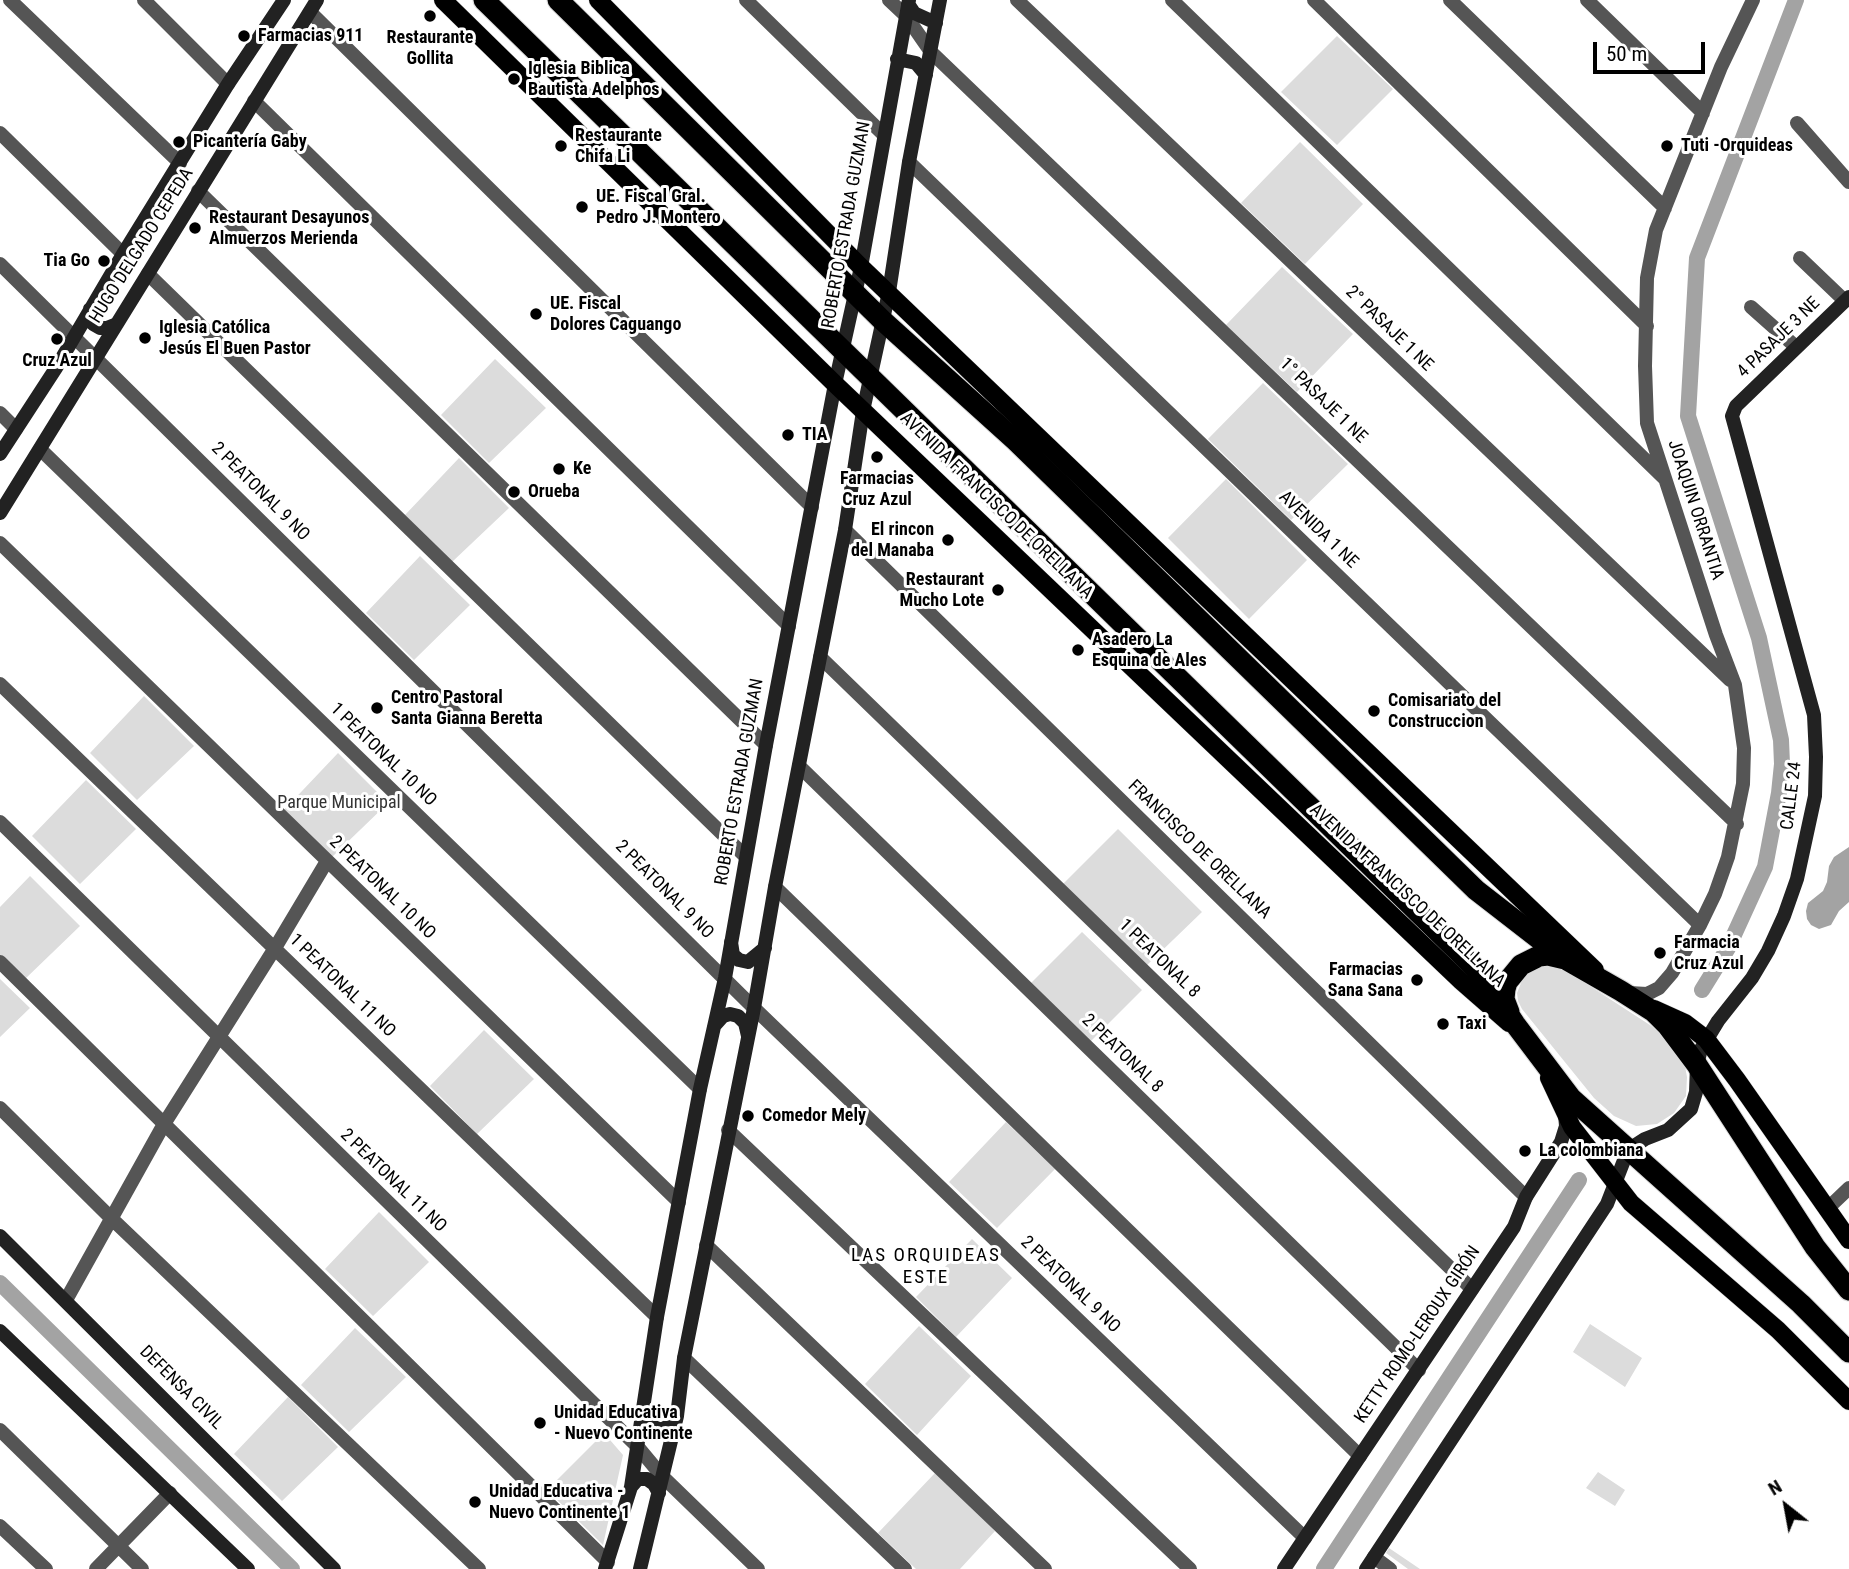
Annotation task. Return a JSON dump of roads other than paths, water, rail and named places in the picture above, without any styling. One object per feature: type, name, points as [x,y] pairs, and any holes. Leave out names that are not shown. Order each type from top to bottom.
[{"type":"highway","name":"AVENIDA FRANCISCO DE ORELLANA","points":[[484,0],[1472,965],[1486,980],[1525,1038],[1571,1098],[1632,1147],[1849,1352]]},
{"type":"highway","points":[[558,0],[882,320],[1016,440],[1475,890],[1565,959],[1642,1004],[1667,1025],[1697,1065],[1808,1236],[1849,1290]]},
{"type":"highway","points":[[1525,1038],[1504,999],[1507,982],[1521,965],[1539,956],[1565,959]]},
{"type":"main road","name":"AVENIDA FRANCISCO DE ORELLANA","points":[[443,0],[863,411],[1461,981],[1525,1038],[1579,1139],[1615,1185],[1641,1212],[1778,1330],[1849,1401]]},
{"type":"main road","points":[[598,0],[861,267],[1614,986]]},
{"type":"main road","points":[[1642,1004],[1685,1023],[1706,1039],[1849,1240]]},
{"type":"street","points":[[10,0],[180,163]]},
{"type":"street","points":[[144,0],[228,84]]},
{"type":"street","name":"HUGO DELGADO CEPEDA","points":[[0,454],[228,84],[284,0]]},
{"type":"street","points":[[746,0],[883,134]]},
{"type":"street","name":"1° PASAJE 1 NE","points":[[889,0],[907,7],[930,52],[1737,824]]},
{"type":"street","points":[[640,1569],[677,1416],[684,1358],[845,530],[869,377],[889,292],[909,162],[940,0]]},
{"type":"street","name":"2° PASAJE 1 NE","points":[[1017,0],[1735,685]]},
{"type":"street","points":[[1172,0],[1665,479]]},
{"type":"street","points":[[1314,0],[1647,326]]},
{"type":"street","points":[[1450,0],[1665,208]]},
{"type":"street","points":[[1587,0],[1703,113]]},
{"type":"street","name":"JOAQUIN ORRANTIA","points":[[1614,986],[1639,995],[1658,988],[1672,973],[1715,894],[1737,824],[1744,784],[1744,748],[1735,685],[1647,423],[1645,366],[1647,278],[1656,230],[1721,66],[1750,2]]},
{"type":"street","points":[[313,6],[811,507]]},
{"type":"street","name":"HUGO DELGADO CEPEDA","points":[[0,513],[313,6]]},
{"type":"street","points":[[907,7],[936,23]]},
{"type":"street","name":"ROBERTO ESTRADA GUZMAN","points":[[606,1566],[631,1487],[640,1414],[657,1317],[700,1089],[725,978],[745,856],[811,507],[856,294],[907,7]]},
{"type":"street","points":[[897,59],[916,63],[926,75]]},
{"type":"street","points":[[254,101],[789,626]]},
{"type":"street","points":[[1797,123],[1849,182]]},
{"type":"street","points":[[0,132],[123,254]]},
{"type":"street","name":"AVENIDA 1 NE","points":[[909,162],[1700,925]]},
{"type":"street","points":[[198,191],[766,745]]},
{"type":"street","points":[[1800,258],[1847,299]]},
{"type":"street","name":"2 PEATONAL 9 NO","points":[[0,264],[754,1008],[1305,1538]]},
{"type":"street","points":[[148,274],[745,856]]},
{"type":"street","name":"4 PASAJE 3 NE","points":[[1736,406],[1847,299]]},
{"type":"street","points":[[1751,307],[1796,347]]},
{"type":"street","points":[[90,309],[93,324],[100,328],[117,324]]},
{"type":"street","points":[[55,368],[69,367],[75,370],[79,376],[79,384]]},
{"type":"street","name":"CALLE 24","points":[[1632,1147],[1668,1130],[1690,1109],[1696,1092],[1697,1065],[1706,1039],[1752,978],[1784,916],[1797,879],[1815,796],[1814,715],[1731,421],[1736,406]]},
{"type":"street","points":[[0,412],[16,429]]},
{"type":"street","name":"1 PEATONAL 10 NO","points":[[40,449],[700,1089]]},
{"type":"street","name":"FRANCISCO DE ORELLANA","points":[[845,530],[1525,1197]]},
{"type":"street","name":"2 PEATONAL 10 NO","points":[[0,543],[679,1202]]},
{"type":"street","name":"1 PEATONAL 8","points":[[820,657],[1472,1289]]},
{"type":"street","name":"1 PEATONAL 11 NO","points":[[0,684],[657,1317]]},
{"type":"street","name":"2 PEATONAL 8","points":[[799,766],[1419,1370]]},
{"type":"street","name":"2 PEATONAL 11 NO","points":[[0,821],[637,1446],[662,1476],[758,1569]]},
{"type":"street","points":[[66,1300],[164,1124],[327,861]]},
{"type":"street","points":[[775,887],[1360,1456]]},
{"type":"street","points":[[731,940],[733,955],[739,960],[748,961],[765,948]]},
{"type":"street","points":[[0,962],[606,1566]]},
{"type":"street","points":[[714,1026],[723,1016],[738,1016],[745,1023],[748,1037]]},
{"type":"street","points":[[0,1108],[111,1218],[479,1569]]},
{"type":"street","name":"KETTY ROMO-LEROUX GIRÓN","points":[[1284,1569],[1514,1227],[1525,1197],[1561,1142],[1566,1125],[1565,1114]]},
{"type":"street","points":[[728,1130],[1190,1569]]},
{"type":"street","points":[[1390,1569],[1370,1563],[1607,1204],[1632,1147]]},
{"type":"street","points":[[1826,1210],[1849,1188]]},
{"type":"street","name":"DEFENSA CIVIL","points":[[0,1236],[334,1569]]},
{"type":"street","points":[[706,1245],[1045,1569]]},
{"type":"street","points":[[0,1331],[248,1569]]},
{"type":"street","points":[[684,1358],[905,1569]]},
{"type":"street","points":[[640,1414],[649,1425],[661,1430],[670,1425],[677,1416]]},
{"type":"street","points":[[0,1430],[142,1569]]},
{"type":"street","points":[[631,1487],[638,1479],[647,1479],[659,1493]]},
{"type":"street","points":[[96,1569],[170,1493]]},
{"type":"street","points":[[0,1526],[46,1569]]},
{"type":"waterway","points":[[1702,990],[1728,948],[1765,867],[1782,764],[1781,740],[1759,638],[1688,416],[1697,258],[1796,0]]},
{"type":"waterway","points":[[1324,1569],[1579,1180]]},
{"type":"waterway","points":[[0,1283],[292,1569]]},
{"type":"place","name":"Restaurante Gollita","points":[[430,16]]},
{"type":"place","name":"Farmacias 911","points":[[244,36]]},
{"type":"place","name":"Iglesia Biblica Bautista Adelphos","points":[[514,79]]},
{"type":"place","name":"Picantería Gaby","points":[[179,142]]},
{"type":"place","name":"Restaurante Chifa Li","points":[[561,146]]},
{"type":"place","name":"Tuti -Orquideas","points":[[1667,146]]},
{"type":"place","name":"UE. Fiscal Gral. Pedro J. Montero","points":[[582,207]]},
{"type":"place","name":"Restaurant Desayunos Almuerzos Merienda","points":[[195,228]]},
{"type":"place","name":"Tia Go","points":[[104,261]]},
{"type":"place","name":"UE. Fiscal Dolores Caguango","points":[[536,314]]},
{"type":"place","name":"Iglesia Católica Jesús El Buen Pastor","points":[[145,338]]},
{"type":"place","name":"Cruz Azul","points":[[57,339]]},
{"type":"place","name":"TIA","points":[[788,435]]},
{"type":"place","name":"Farmacias Cruz Azul","points":[[877,457]]},
{"type":"place","name":"Ke","points":[[559,469]]},
{"type":"place","name":"Orueba","points":[[514,492]]},
{"type":"place","name":"El rincon del Manaba","points":[[948,540]]},
{"type":"place","name":"Restaurant Mucho Lote","points":[[998,590]]},
{"type":"place","name":"Asadero La Esquina de Ales","points":[[1078,650]]},
{"type":"place","name":"Centro Pastoral Santa Gianna Beretta","points":[[377,708]]},
{"type":"place","name":"Comisariato del Construccion","points":[[1374,711]]},
{"type":"place","name":"Farmacia Cruz Azul","points":[[1660,953]]},
{"type":"place","name":"Farmacias Sana Sana","points":[[1417,980]]},
{"type":"place","name":"Taxi","points":[[1443,1024]]},
{"type":"place","name":"Comedor Mely","points":[[748,1116]]},
{"type":"place","name":"La colombiana","points":[[1525,1151]]},
{"type":"place","name":"Unidad Educativa - Nuevo Continente","points":[[540,1423]]},
{"type":"place","name":"Unidad Educativa - Nuevo Continente 1","points":[[475,1502]]},
{"type":"district","name":"LAS ORQUIDEAS ESTE","points":[[926,1267]]},
{"type":"park label","name":"Parque Municipal","points":[[339,803]]}]
